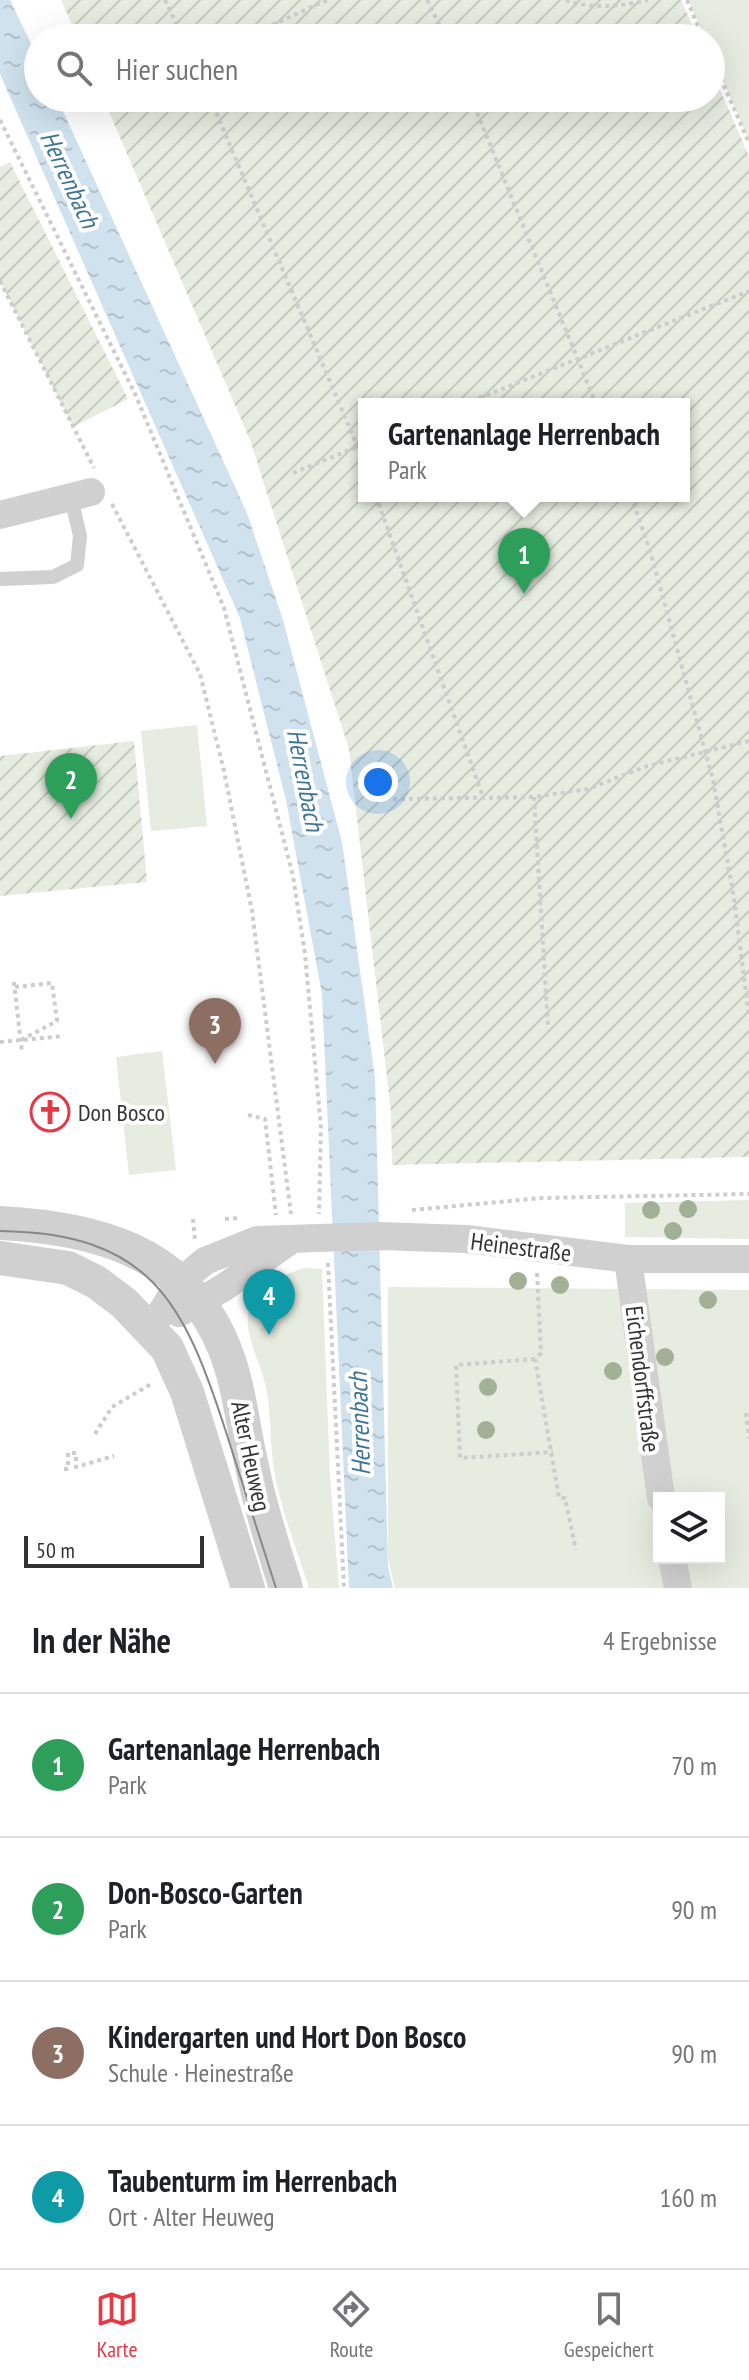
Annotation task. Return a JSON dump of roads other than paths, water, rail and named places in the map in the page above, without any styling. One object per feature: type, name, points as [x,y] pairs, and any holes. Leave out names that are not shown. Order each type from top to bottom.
[{"type":"street","points":[[0,515],[92,491]]},
{"type":"street","name":"Alter Heuweg","points":[[0,1223],[77,1230],[106,1239],[154,1261],[197,1303],[231,1368],[260,1503],[286,1588]]},
{"type":"street","name":"Heinestraße","points":[[158,1356],[197,1303],[292,1227],[326,1236],[466,1239],[628,1259],[749,1259]]},
{"type":"street","name":"Alter Heuweg","points":[[0,1258],[68,1268],[120,1300],[187,1392],[248,1588]]},
{"type":"street","name":"Eichendorffstraße","points":[[628,1259],[660,1492]]},
{"type":"street","points":[[158,1356],[184,1321],[202,1319],[197,1303]]},
{"type":"street","points":[[673,1564],[678,1588]]},
{"type":"lane","points":[[0,579],[53,577],[77,565],[80,536],[92,491]]},
{"type":"water","name":"Herrenbach","points":[[0,0],[10,0],[24,29],[24,112],[63,112],[247,513],[283,620],[342,842],[375,1078],[388,1566],[393,1588],[349,1588],[322,994],[286,800],[240,618],[0,74]]},
{"type":"tram line","points":[[0,1231],[51,1235],[93,1245],[127,1261],[154,1284],[176,1312],[210,1386],[276,1588]]},
{"type":"place","name":"Gartenanlage Herrenbach","points":[[524,594]]},
{"type":"place","name":"Don-Bosco-Garten","points":[[71,819]]},
{"type":"place","name":"Kindergarten und Hort Don Bosco","points":[[215,1064]]},
{"type":"place","name":"Don Bosco","points":[[50,1112]]},
{"type":"place","name":"Taubenturm im Herrenbach","points":[[269,1335]]}]
